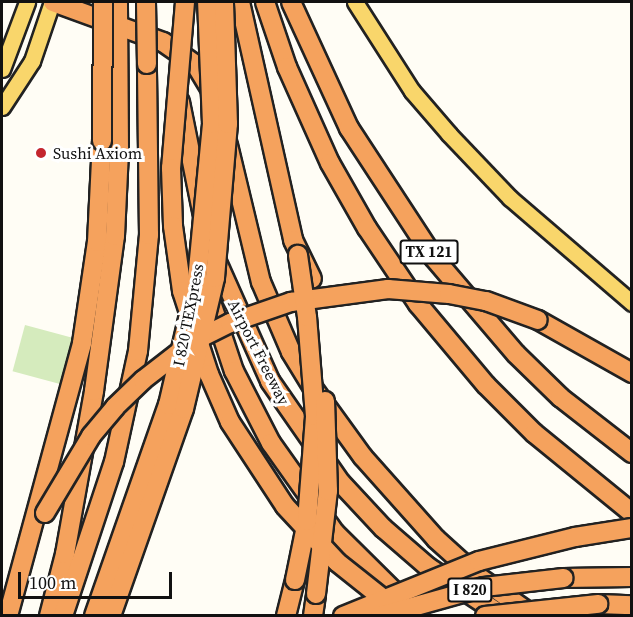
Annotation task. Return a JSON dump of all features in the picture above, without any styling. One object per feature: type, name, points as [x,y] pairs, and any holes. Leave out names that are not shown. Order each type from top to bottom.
[{"type":"highway","points":[[52,2],[163,42],[196,65],[209,82],[219,106],[249,239],[273,315],[291,352],[335,420],[391,491],[436,539],[476,575],[534,615]]},
{"type":"highway","points":[[8,615],[72,390],[91,288],[101,182],[103,2]]},
{"type":"highway","points":[[49,615],[65,554],[94,391],[115,236],[119,150],[118,2]]},
{"type":"highway","points":[[63,615],[114,462],[138,351],[149,236],[146,2]]},
{"type":"highway","name":"Airport Freeway","points":[[174,2],[175,74],[197,196],[223,282],[270,381],[301,430],[341,483],[383,528],[428,567],[503,615]]},
{"type":"highway","points":[[185,2],[171,168],[173,225],[182,291],[208,375],[230,422],[285,506],[337,562],[405,615]]},
{"type":"highway","name":"I 820 TEXpress","points":[[94,615],[168,405],[197,280],[212,124],[207,2]]},
{"type":"highway","name":"I 820 TEXpress","points":[[111,615],[184,409],[215,278],[228,124],[224,2]]},
{"type":"highway","points":[[240,2],[298,255],[307,317],[315,416],[307,521],[286,615]]},
{"type":"highway","points":[[265,2],[286,67],[330,163],[367,228],[418,304],[486,385],[534,433],[632,513]]},
{"type":"highway","name":"TX 121","points":[[291,2],[349,128],[434,258],[516,354],[560,397],[632,453]]},
{"type":"highway","points":[[197,196],[198,257],[220,337],[252,409],[300,486],[335,533],[418,615]]},
{"type":"highway","points":[[298,255],[313,289],[327,433],[328,490],[313,615]]},
{"type":"highway","points":[[28,550],[60,482],[90,436],[143,380],[192,342],[230,323],[301,300],[388,289],[458,295],[538,320],[632,373]]},
{"type":"highway","points":[[343,615],[479,561],[575,537],[632,528]]},
{"type":"highway","name":"I 820","points":[[380,615],[484,587],[563,578],[632,577]]},
{"type":"highway","name":"I 820","points":[[485,615],[598,604],[632,604]]},
{"type":"main road","points":[[2,69],[27,2]]},
{"type":"main road","points":[[2,107],[32,61],[52,2]]},
{"type":"main road","points":[[355,2],[412,91],[449,134],[510,198],[632,303]]},
{"type":"green space","points":[[25,325],[72,338],[60,384],[13,371]]},
{"type":"place","name":"Sushi Axiom","points":[[41,153]]}]
